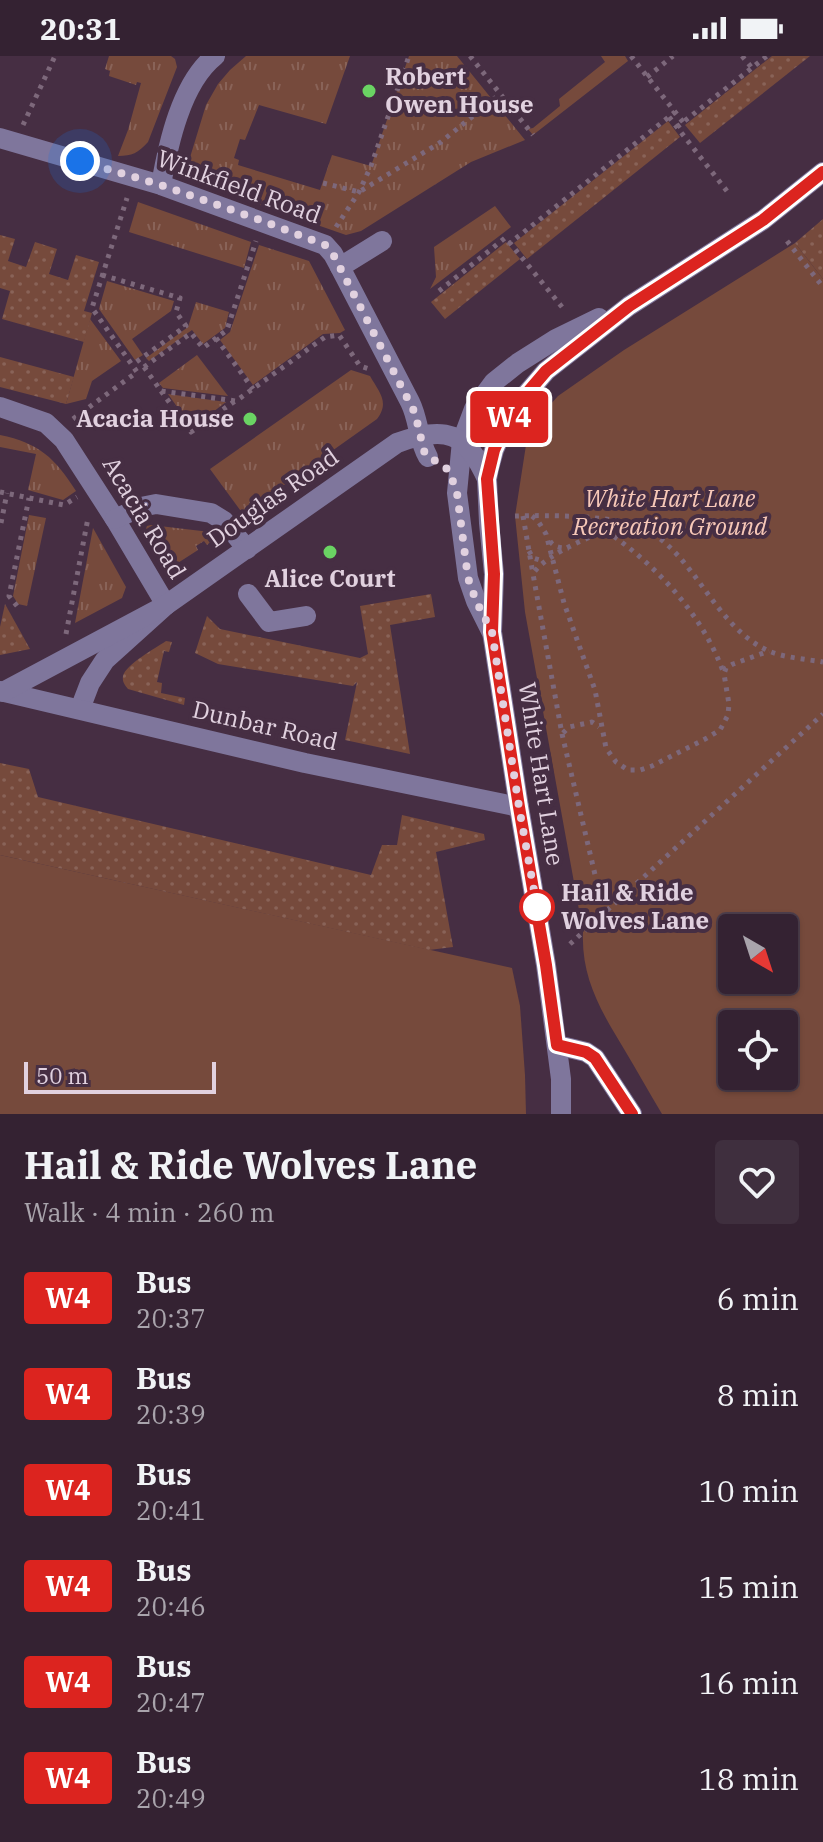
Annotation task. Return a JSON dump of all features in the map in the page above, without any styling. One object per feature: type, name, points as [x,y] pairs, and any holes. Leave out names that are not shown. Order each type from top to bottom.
[{"type":"street","points":[[161,185],[178,116],[208,58]]},
{"type":"street","name":"Winkfield Road","points":[[0,138],[161,185],[325,245],[340,267],[415,413],[422,447],[428,457]]},
{"type":"street","name":"White Hart Lane","points":[[561,1114],[561,1079],[546,965],[492,632],[494,574],[487,479],[494,450],[508,418],[534,384],[562,358],[629,306],[763,220],[823,172]]},
{"type":"street","points":[[340,267],[382,241]]},
{"type":"street","name":"White Hart Lane","points":[[492,632],[468,578],[457,493],[454,437],[494,382],[518,363],[556,339],[629,306]]},
{"type":"street","name":"Acacia Road","points":[[0,407],[46,423],[56,431],[115,519],[166,605]]},
{"type":"street","name":"Douglas Road","points":[[2,692],[166,605],[397,443],[420,436],[454,437]]},
{"type":"street","points":[[454,437],[472,450],[487,479]]},
{"type":"street","name":"Douglas Road","points":[[370,462],[411,454],[428,457]]},
{"type":"street","points":[[428,457],[445,466],[457,493]]},
{"type":"street","points":[[115,519],[156,504],[211,513],[224,521],[247,549]]},
{"type":"street","points":[[248,594],[269,622],[306,616]]},
{"type":"street","name":"Douglas Road","points":[[80,709],[90,683],[105,660],[166,605]]},
{"type":"street","name":"Dunbar Road","points":[[2,692],[305,763],[519,807]]},
{"type":"street","points":[[557,1045],[586,1052],[595,1058],[632,1114]]},
{"type":"path","points":[[20,130],[55,56]]},
{"type":"path","points":[[325,245],[359,192],[371,166],[409,56]]},
{"type":"path","points":[[470,56],[533,135]]},
{"type":"path","points":[[631,56],[683,122]]},
{"type":"path","points":[[647,77],[673,56]]},
{"type":"path","points":[[742,56],[752,68]]},
{"type":"path","points":[[677,127],[767,56]]},
{"type":"path","points":[[323,183],[359,192],[441,142],[500,94]]},
{"type":"path","points":[[510,243],[675,112]]},
{"type":"path","points":[[669,117],[730,195]]},
{"type":"path","points":[[128,193],[92,308],[137,372]]},
{"type":"path","points":[[73,419],[191,333],[203,348],[227,330],[263,221]]},
{"type":"path","points":[[439,291],[505,238],[562,307]]},
{"type":"path","points":[[787,241],[823,287]]},
{"type":"path","points":[[102,275],[180,298],[176,312],[186,326],[132,365]]},
{"type":"path","points":[[144,367],[191,432],[325,337],[339,335],[360,366],[372,370]]},
{"type":"path","points":[[216,338],[253,389]]},
{"type":"path","points":[[161,391],[236,401]]},
{"type":"path","points":[[1,523],[3,492],[64,505],[82,495]]},
{"type":"path","points":[[17,606],[9,596],[29,498]]},
{"type":"path","points":[[66,636],[90,509]]},
{"type":"path","points":[[515,516],[585,517],[642,528],[663,542],[688,568],[721,612],[746,636],[769,651],[823,662]]},
{"type":"path","points":[[523,516],[562,734],[604,913]]},
{"type":"path","points":[[532,516],[552,544],[570,548]]},
{"type":"path","points":[[546,534],[564,603],[595,690],[606,748],[616,762],[628,770],[652,766],[720,730],[725,723],[729,704],[724,674],[678,595],[617,537],[585,517]]},
{"type":"path","points":[[533,574],[543,561],[593,536],[631,524]]},
{"type":"path","points":[[617,537],[616,533],[623,525]]},
{"type":"path","points":[[593,536],[617,537]]},
{"type":"path","points":[[555,569],[570,548]]},
{"type":"path","points":[[529,551],[533,558],[551,564],[555,569]]},
{"type":"path","points":[[724,674],[726,668],[733,664],[769,651]]},
{"type":"path","points":[[718,659],[733,664]]},
{"type":"path","points":[[562,734],[569,727],[592,722],[599,713]]},
{"type":"path","points":[[570,944],[823,714]]},
{"type":"path","points":[[560,721],[569,727]]},
{"type":"path","points":[[592,722],[601,729]]},
{"type":"green space","points":[[109,56],[171,56],[177,67],[148,142],[127,155],[118,156],[141,83],[137,82],[136,85],[109,76],[110,71],[105,69]]},
{"type":"green space","points":[[246,56],[350,56],[326,124],[259,105],[245,140],[240,139],[234,158],[239,160],[238,165],[320,190],[332,155],[371,166],[409,56],[457,56],[525,140],[471,162],[361,231],[346,235],[197,183],[189,174],[188,164],[206,105],[218,84]]},
{"type":"green space","points":[[601,56],[625,56],[628,61],[533,135],[528,129],[560,106],[559,99],[605,62]]},
{"type":"green space","points":[[772,56],[810,56],[700,143],[685,125]]},
{"type":"green space","points":[[668,121],[680,137],[527,259],[514,243]]},
{"type":"green space","points":[[138,202],[251,242],[244,268],[129,232]]},
{"type":"green space","points":[[495,206],[511,227],[430,289],[436,277],[434,247]]},
{"type":"green space","points":[[823,219],[823,279],[795,243]]},
{"type":"green space","points":[[0,235],[15,239],[8,261],[26,267],[35,242],[57,249],[49,274],[68,280],[76,255],[99,262],[84,311],[92,313],[84,342],[2,319],[10,291],[0,288]]},
{"type":"green space","points":[[506,242],[520,259],[445,319],[431,302]]},
{"type":"green space","name":"White Hart Lane Recreation Ground","points":[[795,243],[823,279],[823,1114],[662,1114],[594,994],[585,964],[583,932],[525,612],[515,516],[526,445],[542,414],[558,396],[624,350]]},
{"type":"green space","points":[[259,245],[309,261],[345,330],[323,334],[253,385],[220,340],[230,332]]},
{"type":"green space","points":[[107,281],[174,301],[171,311],[132,339],[143,355],[135,360],[99,309]]},
{"type":"green space","points":[[196,302],[229,312],[225,328],[203,344],[192,330],[149,361],[146,358],[188,327]]},
{"type":"green space","points":[[90,319],[121,361],[92,381],[86,399],[66,404]]},
{"type":"green space","points":[[197,355],[228,396],[163,388],[159,383]]},
{"type":"green space","points":[[0,357],[74,377],[66,404],[0,387]]},
{"type":"green space","points":[[351,370],[370,376],[380,392],[383,407],[377,419],[243,514],[210,469]]},
{"type":"green space","points":[[168,394],[226,402],[192,428]]},
{"type":"green space","points":[[0,435],[25,442],[45,454],[61,469],[76,491],[63,500],[28,490],[36,454],[0,447]]},
{"type":"green space","points":[[29,515],[46,518],[27,606],[18,604],[13,596]]},
{"type":"green space","points":[[151,525],[210,532],[217,536],[207,545],[204,541],[196,546],[198,550],[170,568],[164,564],[145,531]]},
{"type":"green space","points":[[93,528],[126,587],[122,598],[75,623]]},
{"type":"green space","points":[[431,594],[435,617],[390,625],[410,754],[345,740],[357,682],[353,686],[218,664],[195,653],[207,616],[220,629],[360,658],[368,654],[360,606]]},
{"type":"green space","points":[[5,604],[30,649],[0,655],[0,627]]},
{"type":"green space","points":[[166,641],[172,642],[169,652],[164,651],[157,682],[162,683],[161,693],[185,698],[184,705],[128,689],[123,682],[125,671],[130,666]]},
{"type":"green space","points":[[0,763],[29,769],[38,797],[371,875],[382,845],[397,845],[402,815],[484,834],[485,840],[436,852],[453,947],[429,950],[0,855]]},
{"type":"green space","points":[[0,855],[512,968],[520,1006],[526,1114],[0,1114]]},
{"type":"bus line","name":"W4","points":[[632,1114],[595,1058],[586,1052],[557,1045],[492,632],[494,574],[489,523],[489,468],[508,418],[546,371],[629,306],[763,220],[823,172]]},
{"type":"place","name":"Robert Owen House","points":[[369,91]]},
{"type":"place","name":"Acacia House","points":[[250,419]]},
{"type":"place","name":"Alice Court","points":[[330,552]]},
{"type":"place","name":"Hail & Ride Wolves Lane","points":[[537,907]]},
{"type":"route","points":[[80,161],[161,185],[263,221],[325,245],[333,254],[415,413],[424,451],[428,457],[445,466],[457,493],[468,578],[492,632],[538,913],[537,907]]}]
